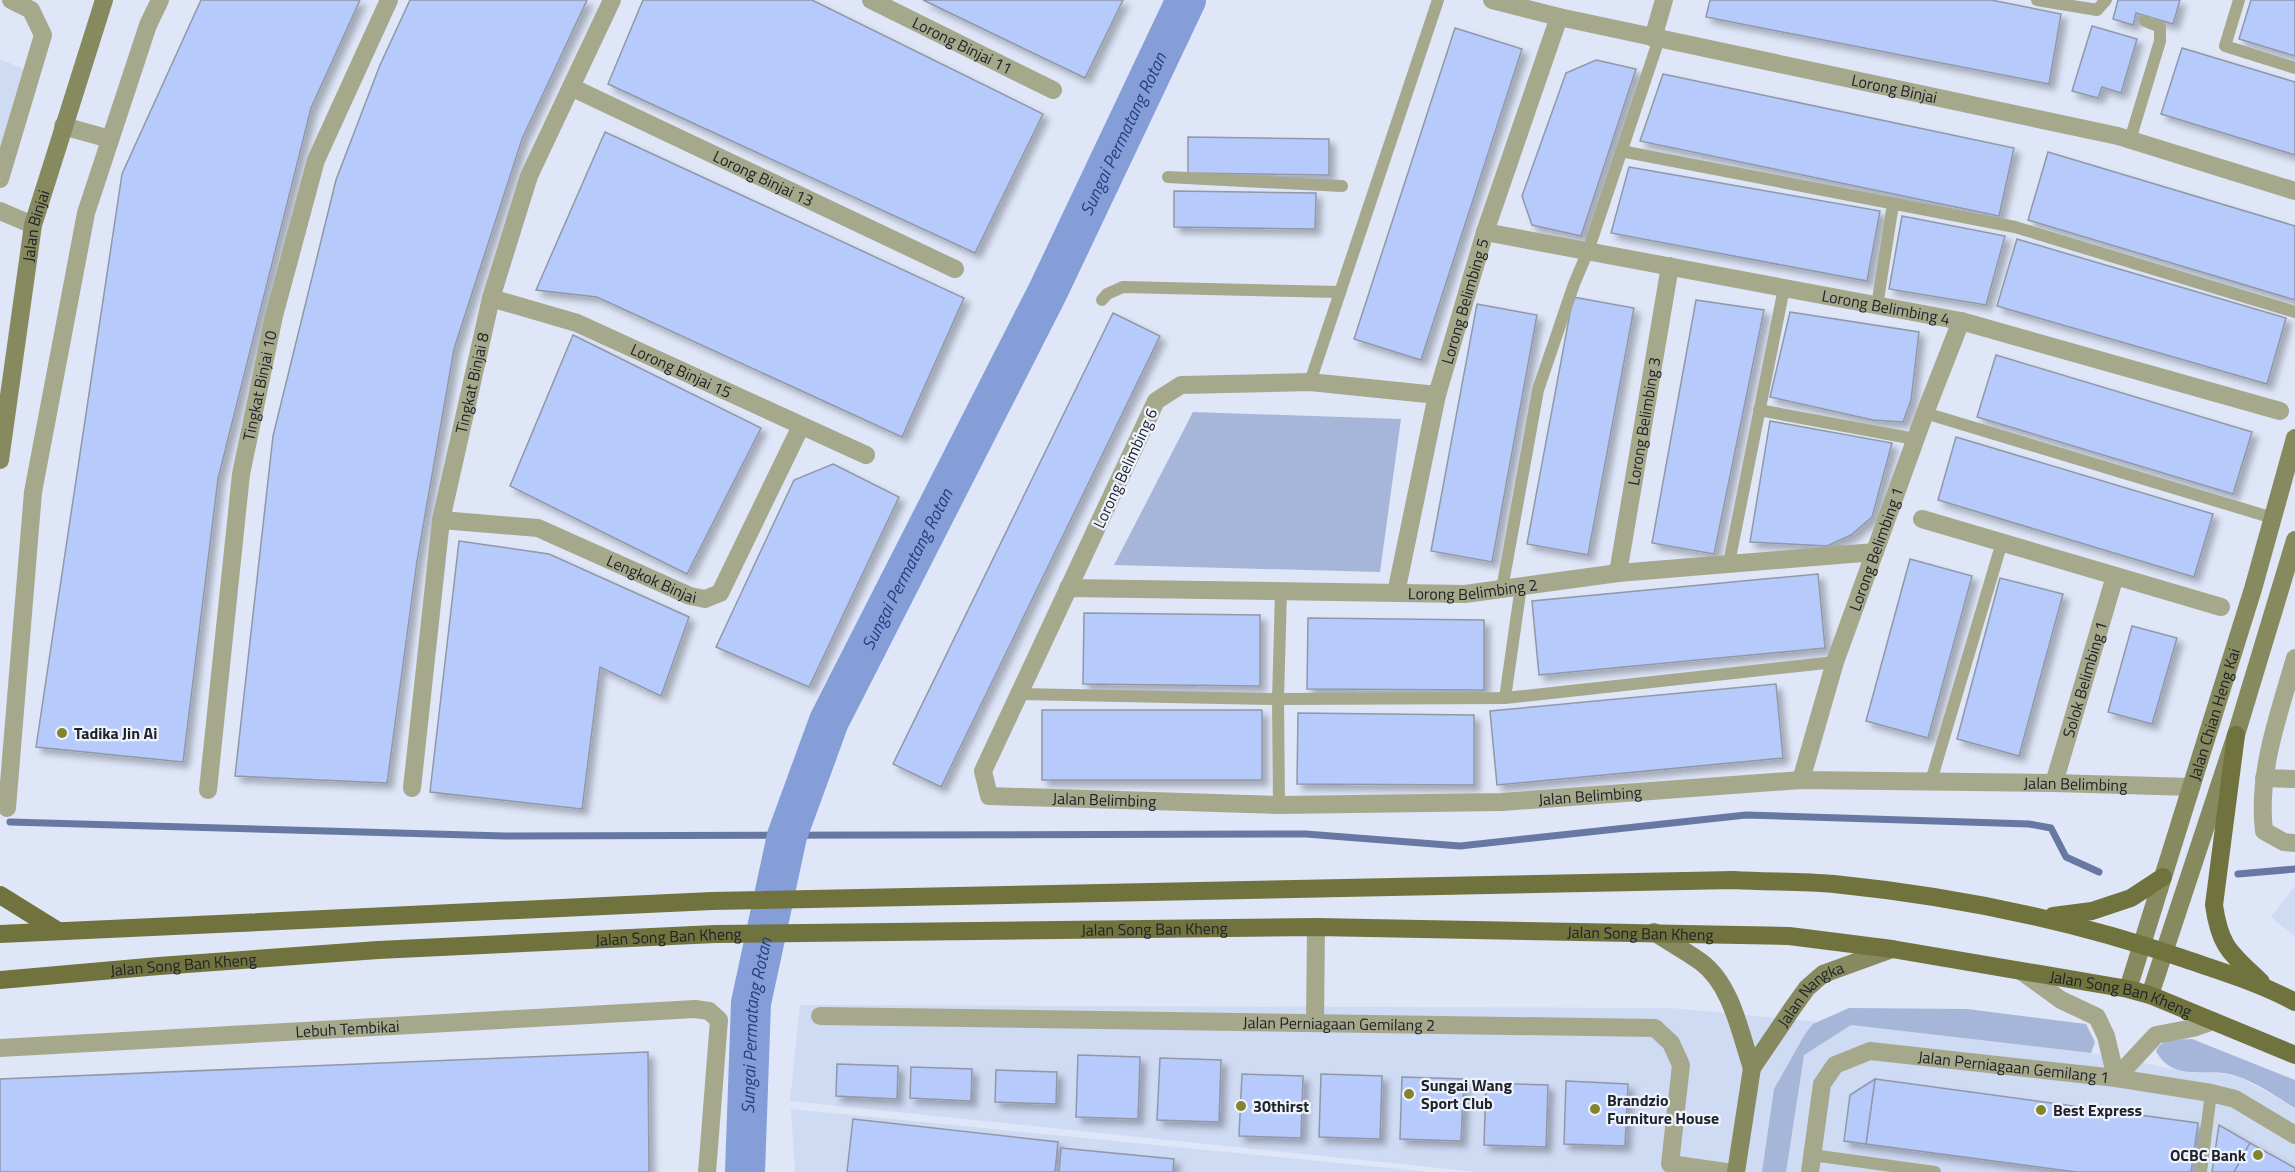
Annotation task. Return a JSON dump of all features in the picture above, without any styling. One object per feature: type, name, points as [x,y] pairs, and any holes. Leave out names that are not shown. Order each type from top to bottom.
[{"type":"main road","name":"Jalan Binjai","points":[[0,460],[5,388],[33,225],[104,0]]},
{"type":"main road","name":"Jalan Chian Heng Kai","points":[[2128,989],[2247,609],[2295,438]]},
{"type":"main road","name":"Jalan Chian Heng Kai","points":[[2150,995],[2236,735],[2295,540]]},
{"type":"main road","points":[[2236,735],[2214,905],[2218,929],[2227,949],[2265,986]]},
{"type":"main road","points":[[2042,917],[2092,911],[2131,898],[2163,877]]},
{"type":"main road","name":"Jalan Song Ban Kheng","points":[[0,934],[712,901],[1734,880],[1833,884],[1927,897],[2042,917],[2164,951],[2265,986],[2295,1002]]},
{"type":"main road","points":[[0,895],[58,931]]},
{"type":"main road","name":"Jalan Song Ban Kheng","points":[[0,980],[366,951],[715,934],[1316,927],[1789,936],[1892,949],[2128,989],[2150,995],[2295,1055]]},
{"type":"main road","name":"Jalan Nangka","points":[[1654,932],[1702,962],[1717,979],[1727,996],[1752,1068]]},
{"type":"main road","name":"Jalan Nangka","points":[[1736,1172],[1752,1068],[1807,988],[1823,974],[1892,949]]},
{"type":"street","points":[[0,179],[43,35],[31,10],[10,0]]},
{"type":"street","points":[[7,808],[9,681],[33,492],[86,213],[148,25],[160,0]]},
{"type":"street","name":"Tingkat Binjai 10","points":[[208,790],[241,474],[274,316],[316,160],[389,0]]},
{"type":"street","name":"Tingkat Binjai 8","points":[[412,788],[441,520],[491,298],[529,176],[612,0]]},
{"type":"street","name":"Lorong Binjai 11","points":[[870,0],[1053,90]]},
{"type":"street","name":"Lorong Binjai","points":[[1492,0],[1559,17],[2130,140],[2295,191]]},
{"type":"street","points":[[1656,38],[1664,0]]},
{"type":"street","name":"Lorong Belimbing 5","points":[[1396,593],[1437,395],[1485,232],[1559,17]]},
{"type":"street","name":"Lorong Binjai 13","points":[[571,87],[955,270]]},
{"type":"street","points":[[63,126],[110,139]]},
{"type":"street","points":[[0,212],[33,225]]},
{"type":"street","name":"Lorong Belimbing 4","points":[[1485,232],[1961,321],[2280,411]]},
{"type":"street","name":"Lorong Belimbing 3","points":[[1617,573],[1670,267]]},
{"type":"street","name":"Lorong Binjai 15","points":[[491,298],[577,323],[866,455]]},
{"type":"street","name":"Lorong Belimbing 1","points":[[1801,780],[1836,662],[1915,439],[1961,321]]},
{"type":"street","name":"Lorong Belimbing 6","points":[[989,796],[983,771],[1156,401],[1181,385],[1310,382],[1437,395]]},
{"type":"street","name":"Lengkok Binjai","points":[[441,520],[538,528],[690,596],[705,599],[720,593],[801,426]]},
{"type":"street","points":[[1922,519],[2221,607]]},
{"type":"street","name":"Lorong Belimbing 2","points":[[1068,588],[1464,594],[1617,573],[1875,552]]},
{"type":"street","name":"Solok Belimbing 1","points":[[2055,783],[2115,576]]},
{"type":"street","points":[[2295,658],[2273,733],[2264,778],[2262,810],[2264,831],[2284,842],[2295,843]]},
{"type":"street","points":[[2264,778],[2295,778]]},
{"type":"street","name":"Jalan Belimbing","points":[[989,796],[1279,805],[1502,802],[1801,780],[2192,787]]},
{"type":"street","points":[[1315,1023],[1316,927]]},
{"type":"street","points":[[2021,971],[2061,1000],[2097,1017],[2106,1036],[2115,1078]]},
{"type":"street","name":"Lebuh Tembikai","points":[[0,1048],[695,1009],[709,1011],[718,1020],[707,1172]]},
{"type":"street","name":"Jalan Perniagaan Gemilang 2","points":[[820,1016],[1655,1028],[1671,1043],[1681,1065],[1670,1164],[1726,1172]]},
{"type":"street","points":[[2115,1078],[2156,1035],[2193,1029],[2213,1021]]},
{"type":"street","name":"Jalan Perniagaan Gemilang 1","points":[[1811,1164],[1822,1084],[1835,1065],[1870,1051],[2115,1078],[2211,1093],[2235,1099],[2295,1135]]},
{"type":"lane","points":[[1310,382],[1438,0]]},
{"type":"lane","points":[[2037,0],[2097,10],[2106,0]]},
{"type":"lane","points":[[2239,0],[2225,46],[2295,68]]},
{"type":"lane","points":[[2130,140],[2160,41],[2160,27],[2145,21]]},
{"type":"lane","points":[[1502,589],[1538,390],[1574,284],[1588,251],[1656,38]]},
{"type":"lane","points":[[1621,151],[2015,227],[2295,312]]},
{"type":"lane","points":[[1168,177],[1342,186]]},
{"type":"lane","points":[[1877,306],[1893,204]]},
{"type":"lane","points":[[1102,300],[1107,294],[1123,287],[1340,292]]},
{"type":"lane","points":[[1729,563],[1784,288]]},
{"type":"lane","points":[[1760,410],[1915,439]]},
{"type":"lane","points":[[1925,413],[2273,518]]},
{"type":"lane","points":[[1931,781],[2002,542]]},
{"type":"lane","points":[[1505,698],[1521,586]]},
{"type":"lane","points":[[1279,805],[1278,699],[1281,591]]},
{"type":"lane","points":[[1019,694],[1278,699],[1505,698],[1836,662]]},
{"type":"lane","points":[[2201,1172],[2211,1093]]},
{"type":"lane","points":[[1811,1164],[1935,1172]]},
{"type":"shaded area","points":[[0,59],[23,69],[0,148]]},
{"type":"shaded area","points":[[1193,412],[1401,419],[1380,572],[1114,565]]},
{"type":"shaded area","points":[[2295,886],[2295,936],[2271,917]]},
{"type":"shaded area","points":[[800,1005],[1671,1008],[1851,1025],[2091,1053],[2179,1070],[2236,1075],[2295,1108],[2295,1172],[1478,1172],[790,1101]]},
{"type":"shaded area","points":[[1849,1008],[1967,1009],[2086,1024],[2095,1042],[2091,1053],[1851,1025],[1804,1055],[1786,1172],[1762,1172],[1774,1089],[1813,1024]]},
{"type":"shaded area","points":[[2192,1039],[2295,1080],[2295,1108],[2259,1086],[2237,1076],[2226,1073],[2182,1071],[2172,1067],[2163,1061],[2156,1051],[2167,1041]]},
{"type":"shaded area","points":[[791,1109],[1430,1172],[795,1172]]},
{"type":"building","points":[[201,0],[360,0],[311,108],[218,479],[183,762],[36,747],[122,174]]},
{"type":"building","points":[[410,0],[587,0],[522,139],[454,349],[417,561],[387,783],[235,776],[273,436],[336,180],[380,65]]},
{"type":"building","points":[[643,0],[812,0],[1043,114],[975,253],[608,84]]},
{"type":"building","points":[[923,0],[1123,0],[1085,78]]},
{"type":"building","points":[[1710,0],[1991,0],[2061,14],[2049,84],[1706,17]]},
{"type":"building","points":[[2118,0],[2180,0],[2173,24],[2136,13],[2133,25],[2113,19]]},
{"type":"building","points":[[2251,0],[2295,0],[2295,56],[2239,39]]},
{"type":"building","points":[[2092,26],[2137,39],[2121,93],[2102,87],[2098,98],[2072,91]]},
{"type":"building","points":[[1455,28],[1522,49],[1421,360],[1354,339]]},
{"type":"building","points":[[2182,48],[2295,82],[2295,155],[2161,114]]},
{"type":"building","points":[[1596,60],[1636,69],[1581,236],[1532,225],[1522,196],[1566,73]]},
{"type":"building","points":[[1663,74],[2014,148],[1999,216],[1640,141]]},
{"type":"building","points":[[605,132],[964,298],[902,437],[597,297],[536,290]]},
{"type":"building","points":[[1188,137],[1329,139],[1329,175],[1188,173]]},
{"type":"building","points":[[2048,152],[2295,226],[2295,300],[2028,220]]},
{"type":"building","points":[[1629,167],[1880,211],[1867,281],[1611,233]]},
{"type":"building","points":[[1174,191],[1316,193],[1315,229],[1174,227]]},
{"type":"building","points":[[1902,216],[2005,236],[1986,305],[1889,289]]},
{"type":"building","points":[[2017,239],[2286,318],[2267,384],[1997,306]]},
{"type":"building","points":[[1573,297],[1634,308],[1588,555],[1527,544]]},
{"type":"building","points":[[1696,300],[1764,310],[1714,554],[1652,543]]},
{"type":"building","points":[[1477,304],[1537,315],[1492,562],[1431,551]]},
{"type":"building","points":[[1790,312],[1919,332],[1911,400],[1903,422],[1873,420],[1770,397]]},
{"type":"building","points":[[1113,313],[1160,336],[941,787],[893,764]]},
{"type":"building","points":[[573,335],[761,428],[687,574],[510,486]]},
{"type":"building","points":[[1996,355],[2252,432],[2233,494],[1977,417]]},
{"type":"building","points":[[1770,421],[1892,443],[1872,517],[1851,535],[1827,546],[1750,542]]},
{"type":"building","points":[[1956,437],[2213,514],[2194,577],[1938,500]]},
{"type":"building","points":[[833,464],[899,497],[809,687],[716,647],[794,480]]},
{"type":"building","points":[[459,541],[549,554],[689,617],[661,696],[600,667],[582,809],[430,792]]},
{"type":"building","points":[[1910,559],[1972,576],[1928,738],[1866,721]]},
{"type":"building","points":[[1818,574],[1825,648],[1539,675],[1532,601]]},
{"type":"building","points":[[2000,578],[2063,594],[2019,756],[1957,739]]},
{"type":"building","points":[[1084,613],[1260,615],[1260,686],[1083,684]]},
{"type":"building","points":[[1308,618],[1484,620],[1484,690],[1307,689]]},
{"type":"building","points":[[2132,626],[2177,638],[2152,724],[2108,712]]},
{"type":"building","points":[[1776,684],[1783,758],[1497,785],[1490,711]]},
{"type":"building","points":[[1042,710],[1262,710],[1262,780],[1042,780]]},
{"type":"building","points":[[1298,713],[1474,715],[1474,785],[1297,784]]},
{"type":"building","points":[[648,1052],[649,1172],[0,1172],[0,1079]]},
{"type":"building","points":[[1078,1055],[1140,1057],[1138,1119],[1076,1117]]},
{"type":"building","points":[[1160,1058],[1221,1060],[1219,1122],[1157,1120]]},
{"type":"building","points":[[837,1064],[898,1066],[897,1099],[836,1096]]},
{"type":"building","points":[[911,1067],[972,1069],[971,1101],[910,1098]]},
{"type":"building","points":[[996,1070],[1057,1072],[1056,1104],[995,1102]]},
{"type":"building","points":[[1242,1074],[1303,1076],[1301,1138],[1239,1136]]},
{"type":"building","points":[[1321,1074],[1382,1076],[1380,1139],[1319,1137]]},
{"type":"building","points":[[1402,1077],[1464,1079],[1461,1141],[1400,1139]]},
{"type":"building","points":[[1875,1079],[2198,1123],[2191,1172],[2076,1172],[1866,1144]]},
{"type":"building","points":[[1875,1079],[1866,1144],[1844,1141],[1850,1095]]},
{"type":"building","points":[[1566,1081],[1628,1084],[1625,1146],[1564,1144]]},
{"type":"building","points":[[1486,1083],[1548,1085],[1546,1147],[1484,1145]]},
{"type":"building","points":[[853,1119],[1058,1142],[1055,1172],[847,1172]]},
{"type":"building","points":[[2219,1125],[2250,1143],[2234,1172],[2212,1172]]},
{"type":"building","name":"OCBC Bank","points":[[2250,1143],[2295,1168],[2295,1172],[2234,1172]]},
{"type":"building","points":[[1061,1148],[1174,1159],[1173,1172],[1059,1172]]},
{"type":"waterway","name":"Sungai Permatang Rotan","points":[[745,1172],[751,1003],[787,836],[829,721],[1048,291],[1186,0]]},
{"type":"waterway","points":[[10,822],[505,836],[1306,834],[1460,846],[1746,815],[2029,824],[2051,828],[2066,857],[2099,872]]},
{"type":"waterway","points":[[2238,874],[2295,869]]},
{"type":"place","name":"Tadika Jin Ai","points":[[62,733]]},
{"type":"place","name":"Sungai Wang Sport Club","points":[[1409,1094]]},
{"type":"place","name":"30thirst","points":[[1241,1106]]},
{"type":"place","name":"Brandzio Furniture House","points":[[1595,1109]]},
{"type":"place","name":"Best Express","points":[[2041,1110]]},
{"type":"place","name":"OCBC Bank","points":[[2258,1155]]}]
